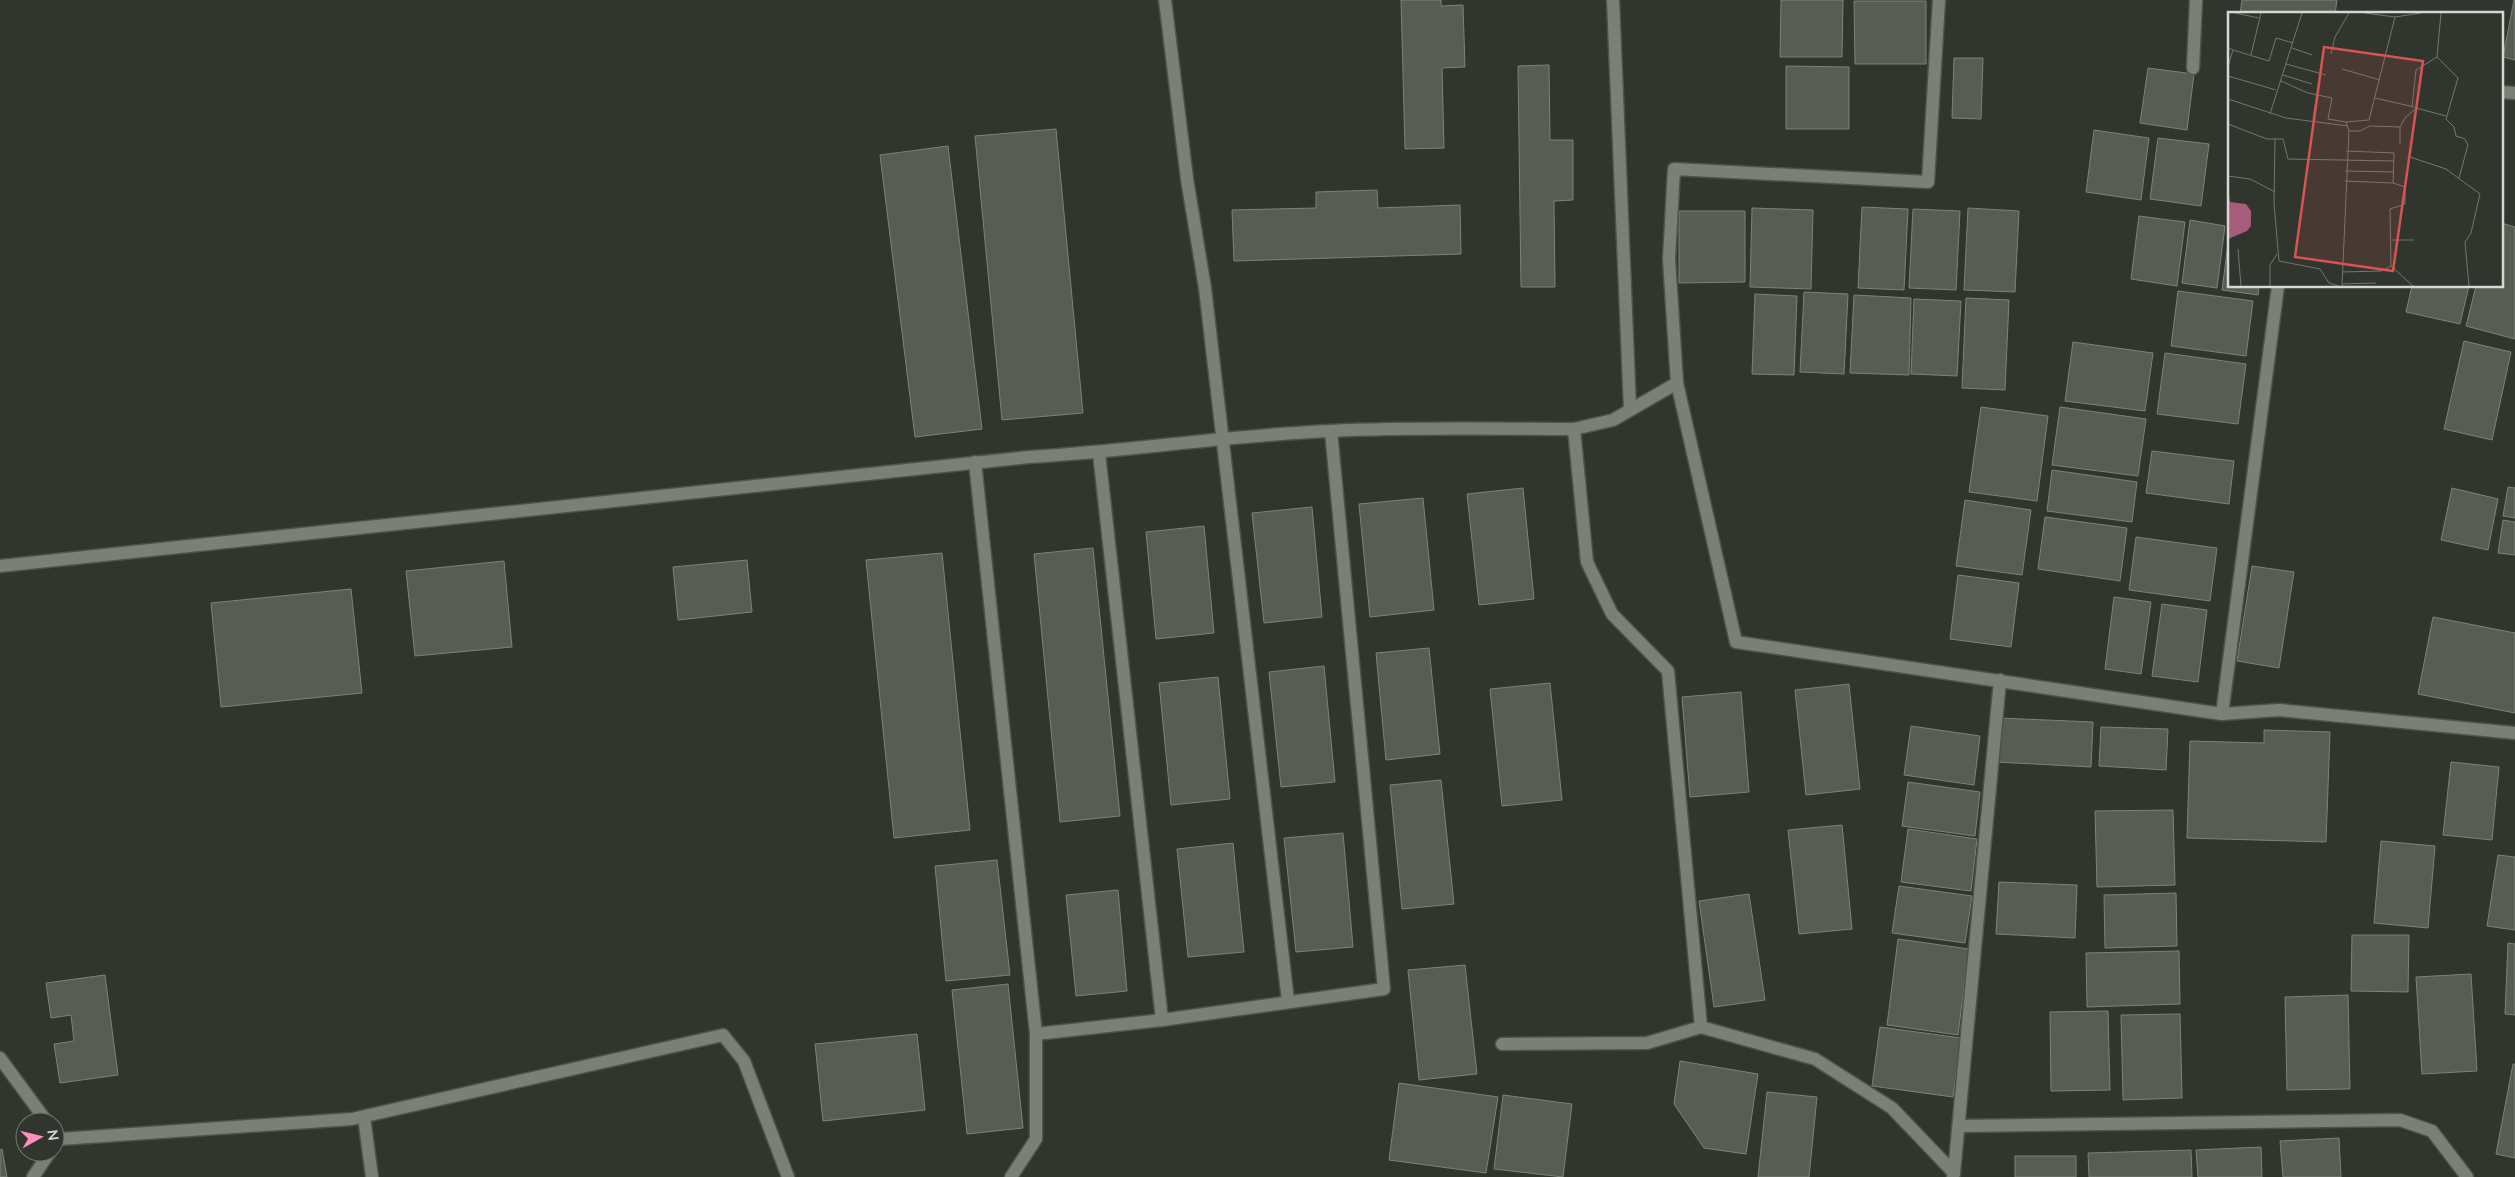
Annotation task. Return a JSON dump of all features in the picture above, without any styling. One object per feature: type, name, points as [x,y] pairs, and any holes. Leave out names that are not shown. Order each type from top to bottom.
[{"type":"street","points":[[1165,0],[1187,179],[1205,288],[1288,1001]]},
{"type":"street","points":[[1613,0],[1630,409]]},
{"type":"street","points":[[1939,0],[1928,182],[1674,169],[1669,259],[1677,383],[1736,642],[2222,714],[2279,710],[2515,733]]},
{"type":"street","points":[[2193,68],[2196,0]]},
{"type":"street","points":[[2502,92],[2515,93]]},
{"type":"street","points":[[2222,714],[2278,288]]},
{"type":"street","points":[[0,566],[975,462],[1098,453],[1222,440],[1331,431],[1574,429],[1613,420],[1677,383]]},
{"type":"street","points":[[1574,429],[1587,562],[1612,614],[1668,671],[1701,1027]]},
{"type":"street","points":[[1036,1034],[1162,1020],[1384,989],[1331,431]]},
{"type":"street","points":[[1098,453],[1162,1020]]},
{"type":"street","points":[[975,462],[1036,1034],[1036,1139],[1011,1177]]},
{"type":"street","points":[[1953,1175],[2000,680]]},
{"type":"street","points":[[1502,1044],[1647,1043],[1701,1027],[1815,1059],[1892,1108],[1953,1175]]},
{"type":"street","points":[[65,1138],[364,1117],[722,1035],[744,1061],[788,1177]]},
{"type":"street","points":[[0,1058],[40,1112]]},
{"type":"street","points":[[364,1117],[372,1177]]},
{"type":"street","points":[[1959,1126],[2400,1120],[2432,1131],[2467,1177]]},
{"type":"street","points":[[33,1177],[43,1162]]},
{"type":"building","points":[[1401,0],[1441,0],[1441,6],[1463,5],[1465,67],[1442,68],[1444,148],[1405,149]]},
{"type":"building","points":[[1781,0],[1843,0],[1842,57],[1780,57]]},
{"type":"building","points":[[2242,0],[2337,0],[2335,12],[2240,12]]},
{"type":"building","points":[[2515,0],[2515,60],[2503,57]]},
{"type":"building","points":[[1854,1],[1926,1],[1926,64],[1855,64]]},
{"type":"building","points":[[1954,58],[1983,58],[1981,119],[1952,118]]},
{"type":"building","points":[[1549,65],[1550,140],[1573,140],[1573,200],[1554,201],[1555,287],[1521,287],[1518,66]]},
{"type":"building","points":[[1786,66],[1849,67],[1849,129],[1786,129]]},
{"type":"building","points":[[2148,68],[2194,74],[2187,130],[2140,123]]},
{"type":"building","points":[[1056,129],[1083,413],[1002,420],[975,136]]},
{"type":"building","points":[[2094,130],[2149,138],[2141,200],[2086,192]]},
{"type":"building","points":[[2158,138],[2209,144],[2201,206],[2150,199]]},
{"type":"building","points":[[948,146],[982,429],[915,437],[880,155]]},
{"type":"building","points":[[1377,190],[1378,208],[1460,205],[1461,254],[1234,261],[1232,210],[1316,208],[1316,192]]},
{"type":"building","points":[[1862,207],[1908,209],[1904,290],[1858,288]]},
{"type":"building","points":[[1752,208],[1813,210],[1811,289],[1750,287]]},
{"type":"building","points":[[1968,208],[2019,211],[2015,292],[1964,290]]},
{"type":"building","points":[[1913,209],[1960,211],[1956,290],[1909,288]]},
{"type":"building","points":[[1679,211],[1745,211],[1745,282],[1679,283]]},
{"type":"building","points":[[2139,216],[2185,222],[2177,286],[2131,279]]},
{"type":"building","points":[[2190,220],[2225,226],[2217,288],[2182,283]]},
{"type":"building","points":[[2502,223],[2515,227],[2515,339],[2466,326],[2476,288],[2502,288]]},
{"type":"building","points":[[2228,244],[2228,288],[2259,288],[2258,295],[2222,290]]},
{"type":"building","points":[[2412,288],[2469,288],[2460,324],[2406,312]]},
{"type":"building","points":[[2178,291],[2253,301],[2246,356],[2171,346]]},
{"type":"building","points":[[1804,292],[1848,294],[1844,374],[1800,372]]},
{"type":"building","points":[[1755,294],[1797,296],[1794,375],[1752,374]]},
{"type":"building","points":[[1854,295],[1911,298],[1909,375],[1850,373]]},
{"type":"building","points":[[1966,298],[2009,300],[2005,390],[1962,388]]},
{"type":"building","points":[[1914,299],[1961,301],[1957,376],[1911,374]]},
{"type":"building","points":[[2464,341],[2511,352],[2492,440],[2444,429]]},
{"type":"building","points":[[2073,342],[2153,353],[2145,411],[2065,401]]},
{"type":"building","points":[[2165,353],[2246,364],[2238,424],[2157,414]]},
{"type":"building","points":[[1981,407],[2048,416],[2037,501],[1969,492]]},
{"type":"building","points":[[2060,407],[2146,419],[2138,476],[2052,465]]},
{"type":"building","points":[[2152,451],[2234,461],[2229,504],[2146,493]]},
{"type":"building","points":[[2052,470],[2137,482],[2132,522],[2047,511]]},
{"type":"building","points":[[2508,487],[2515,488],[2515,518],[2503,516]]},
{"type":"building","points":[[1523,488],[1534,599],[1479,605],[1467,494]]},
{"type":"building","points":[[2452,488],[2498,499],[2488,550],[2441,540]]},
{"type":"building","points":[[1423,498],[1434,610],[1370,617],[1359,504]]},
{"type":"building","points":[[1965,500],[2031,510],[2022,575],[1956,566]]},
{"type":"building","points":[[1312,507],[1322,617],[1264,623],[1252,513]]},
{"type":"building","points":[[2045,517],[2127,528],[2120,581],[2038,569]]},
{"type":"building","points":[[2503,520],[2515,522],[2515,555],[2498,553]]},
{"type":"building","points":[[1204,526],[1214,633],[1156,639],[1146,532]]},
{"type":"building","points":[[2136,537],[2217,548],[2210,601],[2129,590]]},
{"type":"building","points":[[1093,548],[1120,816],[1060,822],[1034,554]]},
{"type":"building","points":[[942,553],[970,830],[894,838],[866,560]]},
{"type":"building","points":[[747,560],[752,612],[678,620],[673,567]]},
{"type":"building","points":[[504,561],[512,647],[415,656],[406,571]]},
{"type":"building","points":[[2252,566],[2294,572],[2279,668],[2237,661]]},
{"type":"building","points":[[1958,575],[2019,583],[2011,647],[1950,639]]},
{"type":"building","points":[[351,589],[362,693],[221,707],[211,603]]},
{"type":"building","points":[[2114,597],[2151,602],[2141,674],[2105,669]]},
{"type":"building","points":[[2162,604],[2207,610],[2198,682],[2152,676]]},
{"type":"building","points":[[2433,617],[2515,633],[2515,713],[2418,694]]},
{"type":"building","points":[[1429,648],[1440,754],[1386,760],[1376,653]]},
{"type":"building","points":[[1324,666],[1335,782],[1281,787],[1269,672]]},
{"type":"building","points":[[1218,677],[1230,799],[1171,805],[1159,683]]},
{"type":"building","points":[[1550,683],[1562,800],[1502,806],[1490,689]]},
{"type":"building","points":[[1849,684],[1860,789],[1806,795],[1795,690]]},
{"type":"building","points":[[1741,692],[1749,792],[1690,797],[1682,697]]},
{"type":"building","points":[[1998,718],[2093,722],[2091,767],[1996,762]]},
{"type":"building","points":[[1911,726],[1980,736],[1974,785],[1904,775]]},
{"type":"building","points":[[2101,727],[2168,729],[2166,770],[2099,766]]},
{"type":"building","points":[[2264,730],[2330,732],[2326,842],[2187,838],[2190,741],[2264,743]]},
{"type":"building","points":[[2451,762],[2499,767],[2492,840],[2443,835]]},
{"type":"building","points":[[1441,780],[1454,904],[1402,909],[1390,785]]},
{"type":"building","points":[[1908,782],[1980,792],[1975,836],[1902,826]]},
{"type":"building","points":[[2173,810],[2175,885],[2097,887],[2095,811]]},
{"type":"building","points":[[1842,825],[1852,929],[1799,934],[1788,830]]},
{"type":"building","points":[[1908,829],[1977,839],[1971,891],[1901,882]]},
{"type":"building","points":[[1343,833],[1353,947],[1296,952],[1284,838]]},
{"type":"building","points":[[2381,841],[2435,846],[2428,928],[2374,923]]},
{"type":"building","points":[[1233,843],[1244,952],[1188,957],[1177,849]]},
{"type":"building","points":[[2498,855],[2515,857],[2515,930],[2487,926]]},
{"type":"building","points":[[997,860],[1010,975],[946,981],[935,866]]},
{"type":"building","points":[[1999,882],[2077,885],[2075,938],[1996,934]]},
{"type":"building","points":[[1899,886],[1972,896],[1965,943],[1892,933]]},
{"type":"building","points":[[1118,890],[1127,991],[1076,996],[1066,895]]},
{"type":"building","points":[[2176,893],[2177,946],[2105,948],[2104,895]]},
{"type":"building","points":[[1749,894],[1765,1000],[1714,1007],[1699,901]]},
{"type":"building","points":[[2352,935],[2409,935],[2408,992],[2351,991]]},
{"type":"building","points":[[1898,939],[1969,949],[1958,1035],[1887,1025]]},
{"type":"building","points":[[2508,943],[2515,944],[2515,1015],[2505,1014]]},
{"type":"building","points":[[2179,951],[2180,1004],[2087,1007],[2086,953]]},
{"type":"building","points":[[1465,965],[1477,1074],[1419,1080],[1408,970]]},
{"type":"building","points":[[2471,974],[2477,1071],[2422,1074],[2416,977]]},
{"type":"building","points":[[105,975],[118,1075],[60,1083],[54,1044],[74,1041],[71,1015],[51,1018],[46,983]]},
{"type":"building","points":[[1008,984],[1023,1128],[967,1134],[952,990]]},
{"type":"building","points":[[2348,995],[2350,1089],[2287,1090],[2285,997]]},
{"type":"building","points":[[2108,1011],[2110,1090],[2051,1091],[2050,1012]]},
{"type":"building","points":[[2180,1014],[2182,1098],[2123,1100],[2121,1015]]},
{"type":"building","points":[[1880,1027],[1961,1038],[1953,1097],[1872,1086]]},
{"type":"building","points":[[917,1034],[925,1110],[823,1121],[815,1044]]},
{"type":"building","points":[[1680,1061],[1758,1074],[1746,1154],[1704,1148],[1674,1104]]},
{"type":"building","points":[[2513,1064],[2515,1064],[2515,1158],[2496,1154]]},
{"type":"building","points":[[1399,1083],[1498,1097],[1486,1173],[1389,1160]]},
{"type":"building","points":[[1767,1092],[1817,1097],[1809,1177],[1758,1177]]},
{"type":"building","points":[[1503,1095],[1572,1104],[1563,1177],[1494,1169]]},
{"type":"building","points":[[2339,1138],[2341,1177],[2283,1177],[2280,1141]]},
{"type":"building","points":[[2261,1147],[2262,1177],[2198,1177],[2196,1150]]},
{"type":"building","points":[[2,1149],[7,1177],[0,1177],[0,1150]]},
{"type":"building","points":[[2191,1150],[2192,1177],[2089,1177],[2088,1153]]},
{"type":"building","points":[[2015,1156],[2076,1156],[2076,1177],[2015,1177]]}]
